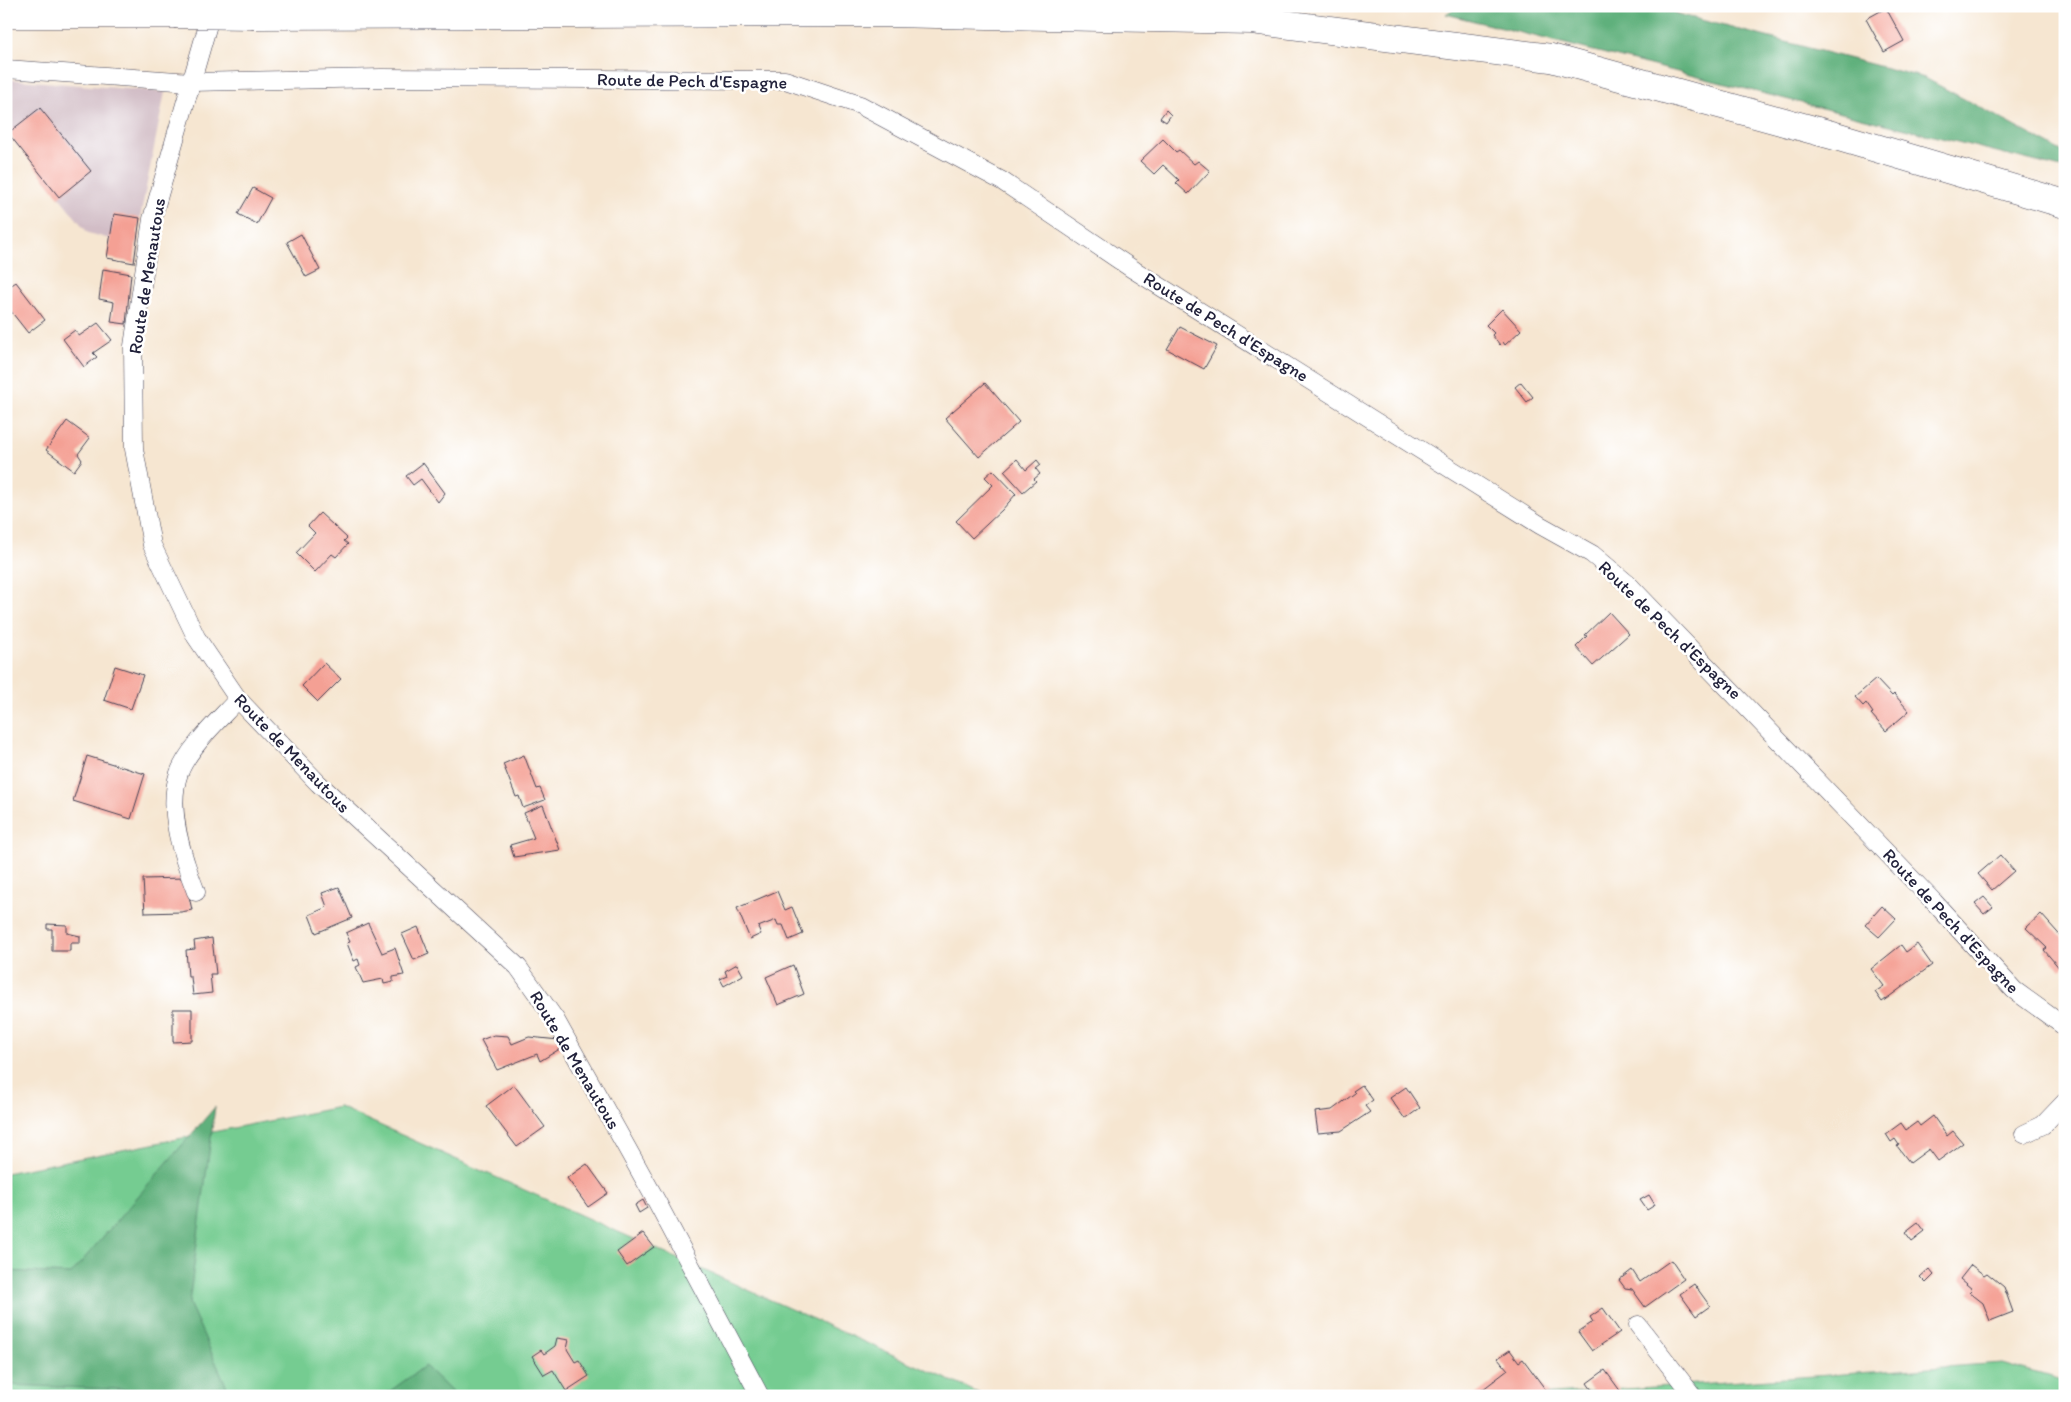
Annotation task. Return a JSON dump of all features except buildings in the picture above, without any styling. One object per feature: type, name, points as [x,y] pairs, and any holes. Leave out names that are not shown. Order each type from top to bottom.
[{"type":"main road","points":[[6,14],[887,13],[1252,20],[1551,58],[1839,137],[2065,204]]},
{"type":"street","name":"Route de Menautous","points":[[213,6],[152,219],[133,346],[134,449],[152,545],[196,637],[238,699],[318,783],[518,967],[555,1019],[657,1202],[760,1396]]},
{"type":"street","name":"Route de Pech d'Espagne","points":[[6,69],[191,82],[381,78],[785,80],[860,105],[1002,181],[1134,270],[1540,525],[1592,554],[1628,585],[1758,718],[1934,902],[2014,990],[2065,1027]]},
{"type":"street","points":[[196,892],[184,861],[177,828],[174,793],[179,773],[192,751],[238,699]]},
{"type":"street","points":[[2024,1134],[2043,1125],[2065,1102]]},
{"type":"street","points":[[1638,1324],[1693,1396]]},
{"type":"shaded area","points":[[6,79],[165,92],[140,218],[114,214],[110,239],[88,233],[6,130]]},
{"type":"green space","points":[[1458,6],[1647,6],[1925,78],[2065,153],[2065,169],[1446,14]]},
{"type":"green space","points":[[215,1107],[189,1303],[231,1396],[166,1396],[166,1391],[6,1385],[6,1271],[71,1274]]},
{"type":"green space","points":[[339,1107],[985,1396],[6,1396],[6,1173]]},
{"type":"green space","points":[[2002,1363],[2065,1381],[2065,1396],[1524,1396]]},
{"type":"green space","points":[[425,1366],[456,1396],[383,1396]]}]
